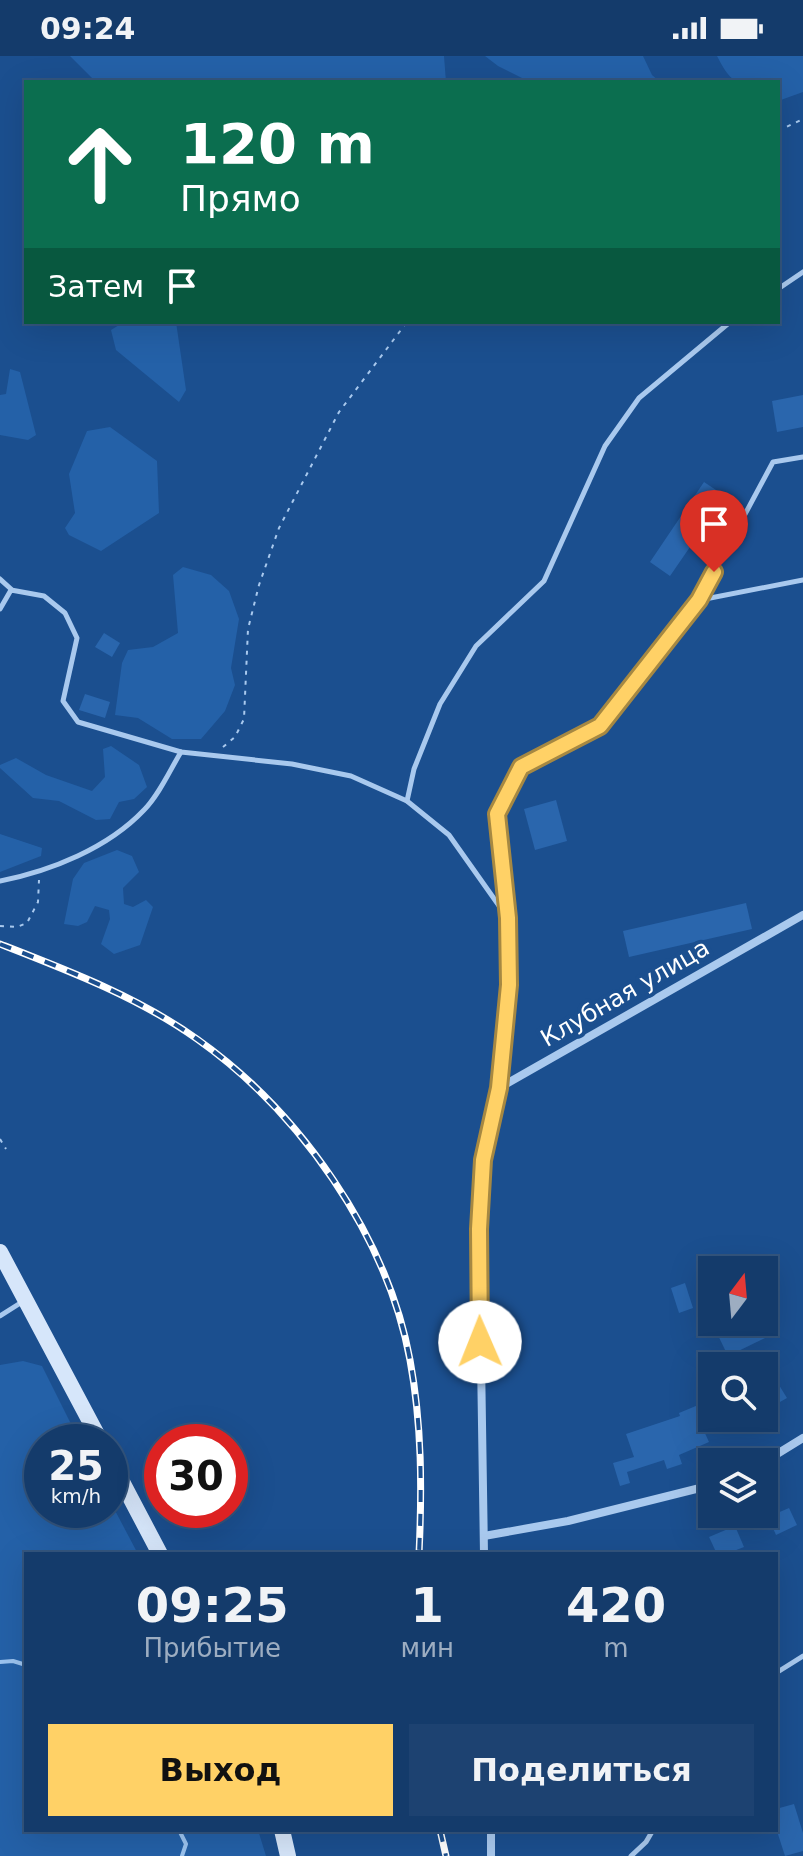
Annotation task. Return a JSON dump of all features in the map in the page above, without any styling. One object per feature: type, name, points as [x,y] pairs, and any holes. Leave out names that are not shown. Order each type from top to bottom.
[{"type":"main road","points":[[0,1252],[92,1424]]},
{"type":"main road","points":[[128,1493],[159,1552]]},
{"type":"main road","points":[[282,1832],[288,1856]]},
{"type":"street","name":"Клубная улица","points":[[499,1088],[803,915]]},
{"type":"street","points":[[484,1552],[479,1229],[483,1160],[499,1088]]},
{"type":"street","points":[[778,1453],[803,1438]]},
{"type":"street","points":[[484,1536],[568,1521],[698,1488]]},
{"type":"street","points":[[491,1832],[491,1856]]},
{"type":"lane","points":[[780,288],[803,272]]},
{"type":"lane","points":[[407,801],[414,769],[440,704],[476,646],[544,581],[605,446],[639,398],[728,324]]},
{"type":"lane","points":[[499,1088],[509,985],[508,918],[497,814],[521,767],[600,726],[699,600],[773,462],[803,457]]},
{"type":"lane","points":[[0,579],[11,590],[44,596],[65,613],[77,638],[63,701],[78,722],[181,752],[292,764],[351,776],[407,801],[449,835],[508,918]]},
{"type":"lane","points":[[699,600],[803,580]]},
{"type":"lane","points":[[0,609],[11,590]]},
{"type":"lane","points":[[0,881],[38,871],[99,846],[145,810],[181,752]]},
{"type":"lane","points":[[0,1316],[26,1299]]},
{"type":"lane","points":[[778,1672],[803,1656]]},
{"type":"lane","points":[[631,1856],[652,1832]]},
{"type":"path","points":[[780,130],[803,119]]},
{"type":"path","points":[[213,755],[235,737],[244,719],[248,629],[279,528],[339,412],[405,324]]},
{"type":"path","points":[[0,926],[17,927],[27,923],[34,913],[40,890],[38,871]]},
{"type":"path","points":[[0,1139],[6,1149]]},
{"type":"shaded area","points":[[70,56],[444,56],[446,80],[94,80]]},
{"type":"shaded area","points":[[485,56],[643,56],[658,80],[526,80]]},
{"type":"shaded area","points":[[717,56],[803,56],[803,92],[780,100],[780,80],[734,80]]},
{"type":"shaded area","points":[[121,324],[176,324],[186,390],[179,402],[116,350],[111,330]]},
{"type":"shaded area","points":[[10,369],[20,372],[36,435],[28,440],[0,435],[0,395],[6,394]]},
{"type":"shaded area","points":[[110,427],[157,461],[159,513],[101,551],[69,535],[65,528],[75,513],[69,474],[87,431]]},
{"type":"shaded area","points":[[183,567],[211,575],[229,591],[239,619],[231,668],[235,685],[225,711],[201,739],[172,739],[138,718],[115,715],[122,663],[128,650],[153,647],[178,633],[173,575]]},
{"type":"shaded area","points":[[111,746],[139,765],[147,787],[134,799],[119,802],[110,819],[96,820],[59,801],[33,798],[0,768],[0,765],[16,758],[46,775],[92,791],[105,777],[103,749]]},
{"type":"shaded area","points":[[0,834],[42,848],[41,856],[0,872]]},
{"type":"shaded area","points":[[117,850],[132,856],[139,872],[123,888],[124,904],[133,907],[146,900],[153,907],[140,945],[114,954],[101,944],[110,919],[109,910],[95,906],[87,922],[78,926],[64,924],[73,879],[84,863]]},
{"type":"shaded area","points":[[23,1361],[42,1366],[71,1424],[24,1424],[24,1528],[124,1528],[137,1552],[24,1552],[24,1832],[259,1832],[266,1856],[0,1856],[0,1365]]},
{"type":"building","points":[[803,395],[803,427],[777,432],[772,401]]},
{"type":"building","points":[[704,482],[728,498],[694,549],[690,547],[670,576],[650,562]]},
{"type":"building","points":[[104,633],[120,643],[112,657],[95,647]]},
{"type":"building","points":[[85,694],[110,702],[105,718],[79,710]]},
{"type":"building","points":[[556,800],[567,841],[535,850],[524,809]]},
{"type":"building","points":[[746,903],[752,929],[629,957],[623,931]]},
{"type":"building","points":[[685,1283],[693,1308],[679,1313],[671,1288]]},
{"type":"building","points":[[718,1336],[765,1338],[736,1352],[726,1352]]},
{"type":"building","points":[[778,1383],[787,1398],[778,1403]]},
{"type":"building","points":[[698,1405],[698,1432],[704,1432],[709,1442],[679,1455],[682,1464],[667,1469],[664,1460],[627,1472],[630,1483],[620,1486],[613,1463],[634,1457],[626,1434],[680,1416],[679,1413]]},
{"type":"building","points":[[789,1508],[797,1525],[776,1535],[773,1528],[778,1528],[778,1513]]},
{"type":"building","points":[[736,1528],[744,1547],[731,1552],[716,1552],[709,1537]]},
{"type":"building","points":[[794,1804],[803,1833],[803,1851],[785,1856],[777,1832],[778,1808]]},
{"type":"waterway","points":[[0,1662],[24,1664]]},
{"type":"waterway","points":[[180,1832],[186,1844],[182,1856]]},
{"type":"railway","points":[[0,944],[126,997],[197,1039],[270,1102],[303,1139],[333,1180],[359,1222],[381,1267],[398,1313],[410,1360],[420,1457],[419,1552]]},
{"type":"railway","points":[[440,1832],[446,1856]]},
{"type":"route","points":[[480,1342],[479,1229],[483,1160],[499,1088],[509,985],[508,918],[497,814],[521,767],[600,726],[699,600],[714,572]]}]
